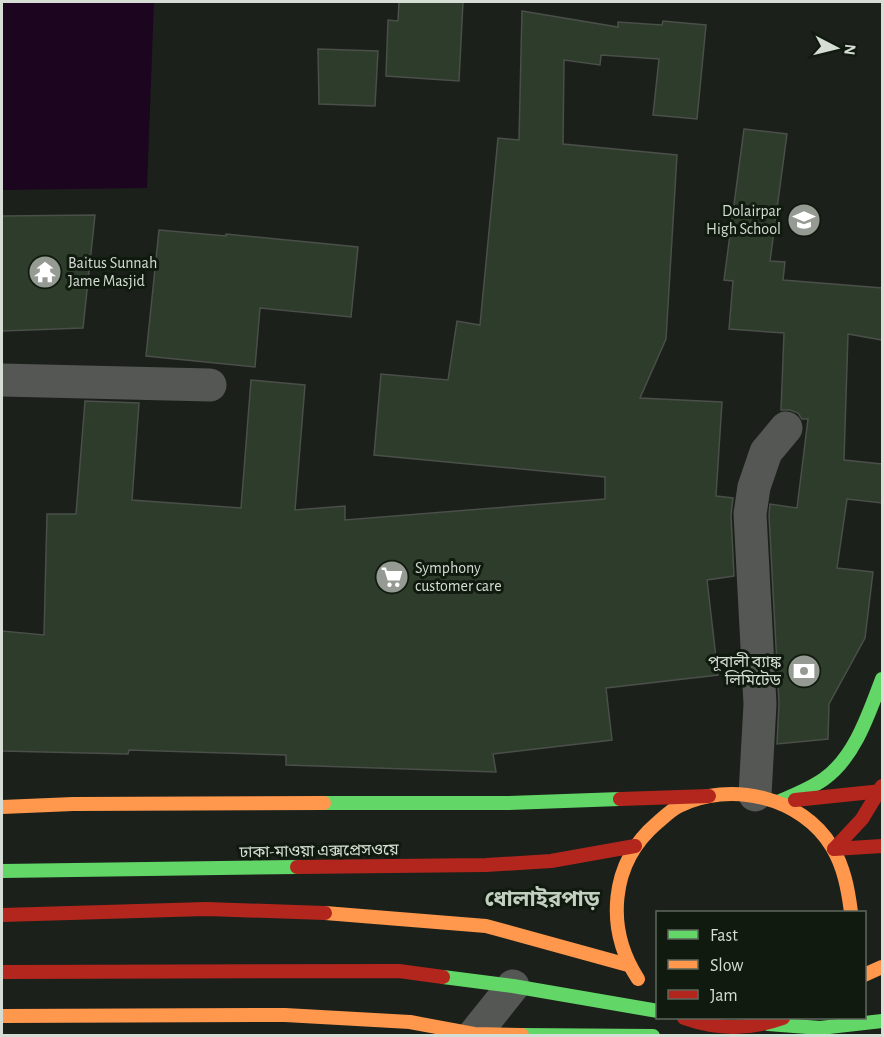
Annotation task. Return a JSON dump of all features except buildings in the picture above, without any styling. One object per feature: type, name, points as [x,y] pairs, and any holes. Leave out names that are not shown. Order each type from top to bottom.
[{"type":"main road","points":[[767,798],[814,786],[838,768],[851,747],[882,679]]},
{"type":"main road","points":[[652,996],[628,965],[619,940],[615,915],[618,888],[625,863],[646,831],[678,807],[715,794],[767,798],[882,789]]},
{"type":"main road","points":[[834,849],[862,819],[882,789]]},
{"type":"main road","points":[[4,806],[509,803],[709,796]]},
{"type":"main road","points":[[767,798],[795,810],[811,821],[834,849],[844,870],[850,893],[851,911]]},
{"type":"main road","name":"ঢাকা-মাওয়া এক্সপ্রেসওয়ে","points":[[2,871],[486,865],[551,861],[635,846]]},
{"type":"main road","points":[[834,849],[882,846]]},
{"type":"main road","points":[[2,915],[206,909],[304,912],[439,921],[486,926],[628,965]]},
{"type":"main road","points":[[866,974],[882,967]]},
{"type":"main road","points":[[2,972],[399,971],[513,986],[656,1011]]},
{"type":"main road","points":[[2,1016],[285,1015],[410,1022],[473,1035],[653,1035]]},
{"type":"main road","points":[[688,1019],[703,1026],[736,1030]]},
{"type":"main road","points":[[693,1034],[736,1030],[768,1024],[779,1019]]},
{"type":"main road","points":[[768,1024],[820,1028],[882,1021]]},
{"type":"street","points":[[2,380],[210,385]]},
{"type":"street","points":[[767,798],[750,514],[754,487],[766,452],[786,428]]},
{"type":"street","points":[[473,1035],[513,986]]},
{"type":"shaded area","points":[[2,2],[154,2],[147,188],[2,190]]},
{"type":"traffic: fast","points":[[778,802],[819,783],[835,770],[860,734],[882,679]]},
{"type":"traffic: fast","points":[[324,803],[509,803],[620,799]]},
{"type":"traffic: fast","points":[[2,871],[297,867]]},
{"type":"traffic: fast","points":[[443,977],[513,986],[656,1011]]},
{"type":"traffic: fast","points":[[768,1024],[820,1028],[882,1021]]},
{"type":"traffic: fast","points":[[522,1035],[653,1036]]},
{"type":"traffic: slow","points":[[638,979],[627,959],[620,939],[617,918],[622,876],[641,839],[676,808],[699,798],[720,794],[742,794],[784,805],[803,816],[819,830],[840,862],[851,911]]},
{"type":"traffic: slow","points":[[2,807],[73,804],[324,803]]},
{"type":"traffic: slow","points":[[325,913],[486,926],[628,965]]},
{"type":"traffic: slow","points":[[866,974],[882,967]]},
{"type":"traffic: slow","points":[[2,1016],[285,1015],[410,1022],[474,1034],[522,1035]]},
{"type":"traffic: jam","points":[[834,849],[862,819],[882,786]]},
{"type":"traffic: jam","points":[[795,800],[882,791]]},
{"type":"traffic: jam","points":[[620,799],[709,796]]},
{"type":"traffic: jam","points":[[297,867],[486,865],[551,861],[635,846]]},
{"type":"traffic: jam","points":[[834,849],[882,846]]},
{"type":"traffic: jam","points":[[2,915],[206,909],[325,913]]},
{"type":"traffic: jam","points":[[2,972],[399,971],[443,977]]},
{"type":"traffic: jam","points":[[687,1019],[709,1025],[734,1027],[758,1025],[780,1019]]},
{"type":"place","name":"Dolairpar High School","points":[[804,220]]},
{"type":"place","name":"Baitus Sunnah Jame Masjid","points":[[45,272]]},
{"type":"place","name":"Symphony customer care","points":[[392,577]]},
{"type":"place","name":"পূবালী ব্যাঙ্ক লিমিটেড","points":[[804,671]]},
{"type":"district","name":"ধোলাইরপাড়","points":[[542,899]]}]
